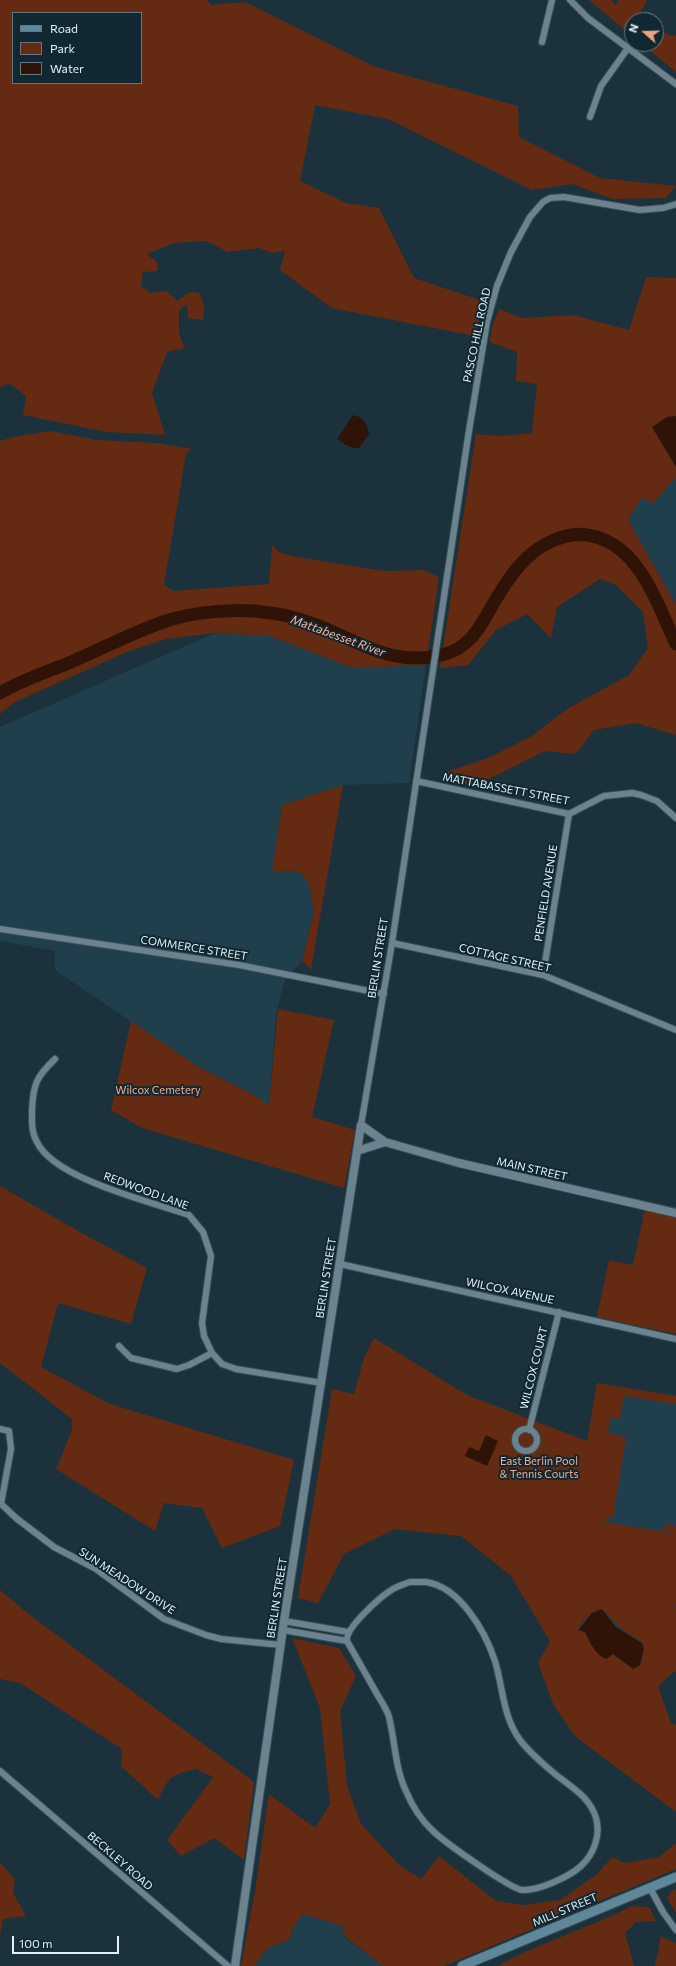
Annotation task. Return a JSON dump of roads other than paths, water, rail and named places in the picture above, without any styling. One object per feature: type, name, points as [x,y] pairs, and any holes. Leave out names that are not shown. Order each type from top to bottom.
[{"type":"main road","name":"MILL STREET","points":[[462,1966],[676,1877]]},
{"type":"street","points":[[542,42],[552,0]]},
{"type":"street","points":[[570,0],[588,18],[624,45]]},
{"type":"street","points":[[590,117],[600,86],[625,52]]},
{"type":"street","points":[[633,52],[676,84]]},
{"type":"street","name":"PASCO HILL ROAD","points":[[444,594],[487,322],[503,269],[530,217],[543,202],[557,196],[640,210],[663,208],[676,204]]},
{"type":"street","name":"BERLIN STREET","points":[[235,1966],[261,1794],[284,1625],[361,1125],[392,943],[444,594]]},
{"type":"street","name":"MATTABASSETT STREET","points":[[416,781],[569,814],[604,796],[632,793],[641,794],[657,802],[676,818]]},
{"type":"street","name":"PENFIELD AVENUE","points":[[543,975],[569,814]]},
{"type":"street","name":"COMMERCE STREET","points":[[0,929],[239,965],[384,994]]},
{"type":"street","name":"COTTAGE STREET","points":[[392,943],[543,975],[676,1030]]},
{"type":"street","name":"REDWOOD LANE","points":[[55,1059],[40,1072],[35,1086],[32,1130],[37,1143],[47,1156],[86,1179],[119,1193],[189,1216],[197,1223],[209,1244],[211,1256],[202,1324],[204,1336],[212,1353],[222,1364],[236,1369],[322,1383]]},
{"type":"street","name":"MAIN STREET","points":[[361,1125],[385,1142],[459,1163],[676,1213]]},
{"type":"street","points":[[357,1151],[385,1142]]},
{"type":"street","name":"WILCOX AVENUE","points":[[340,1264],[676,1339]]},
{"type":"street","name":"WILCOX COURT","points":[[529,1430],[559,1312]]},
{"type":"street","points":[[119,1346],[131,1358],[177,1369],[189,1365],[212,1353]]},
{"type":"street","name":"SUN MEADOW DRIVE","points":[[0,1429],[9,1431],[11,1450],[0,1503],[16,1518],[54,1547],[96,1569],[164,1619],[206,1636],[281,1645]]},
{"type":"street","points":[[410,1582],[426,1582],[448,1591],[467,1608],[484,1635],[495,1662],[502,1699],[514,1732],[527,1749],[588,1802],[596,1817],[598,1830],[596,1842],[590,1856],[580,1867],[559,1879],[538,1888],[523,1890],[506,1884],[434,1832],[419,1814],[405,1790],[395,1753],[389,1716],[347,1641],[348,1632],[368,1610],[392,1589],[410,1582]]},
{"type":"street","points":[[284,1625],[348,1632]]},
{"type":"street","points":[[284,1625],[347,1641]]},
{"type":"street","name":"BECKLEY ROAD","points":[[0,1771],[228,1966]]},
{"type":"street","points":[[650,1888],[663,1912],[676,1930]]},
{"type":"water","points":[[353,415],[360,417],[364,421],[369,434],[359,448],[350,447],[337,439]]},
{"type":"water","points":[[676,416],[676,467],[652,427],[667,417]]},
{"type":"water","points":[[486,1435],[498,1441],[487,1466],[465,1456],[469,1447],[479,1451]]},
{"type":"water","points":[[602,1609],[616,1627],[642,1643],[644,1649],[640,1665],[633,1669],[613,1654],[606,1659],[602,1657],[593,1648],[585,1632],[578,1630],[592,1613]]},
{"type":"waterway","name":"Mattabesset River","points":[[0,693],[26,680],[71,662],[156,624],[185,616],[218,611],[253,611],[302,620],[320,626],[385,654],[421,658],[442,655],[452,652],[469,641],[481,625],[513,573],[534,551],[565,536],[583,534],[605,540],[620,549],[633,562],[644,577],[653,594],[676,644]]},
{"type":"park label","name":"Wilcox Cemetery","points":[[158,1090]]},
{"type":"park label","name":"East Berlin Pool & Tennis Courts","points":[[539,1467]]}]
